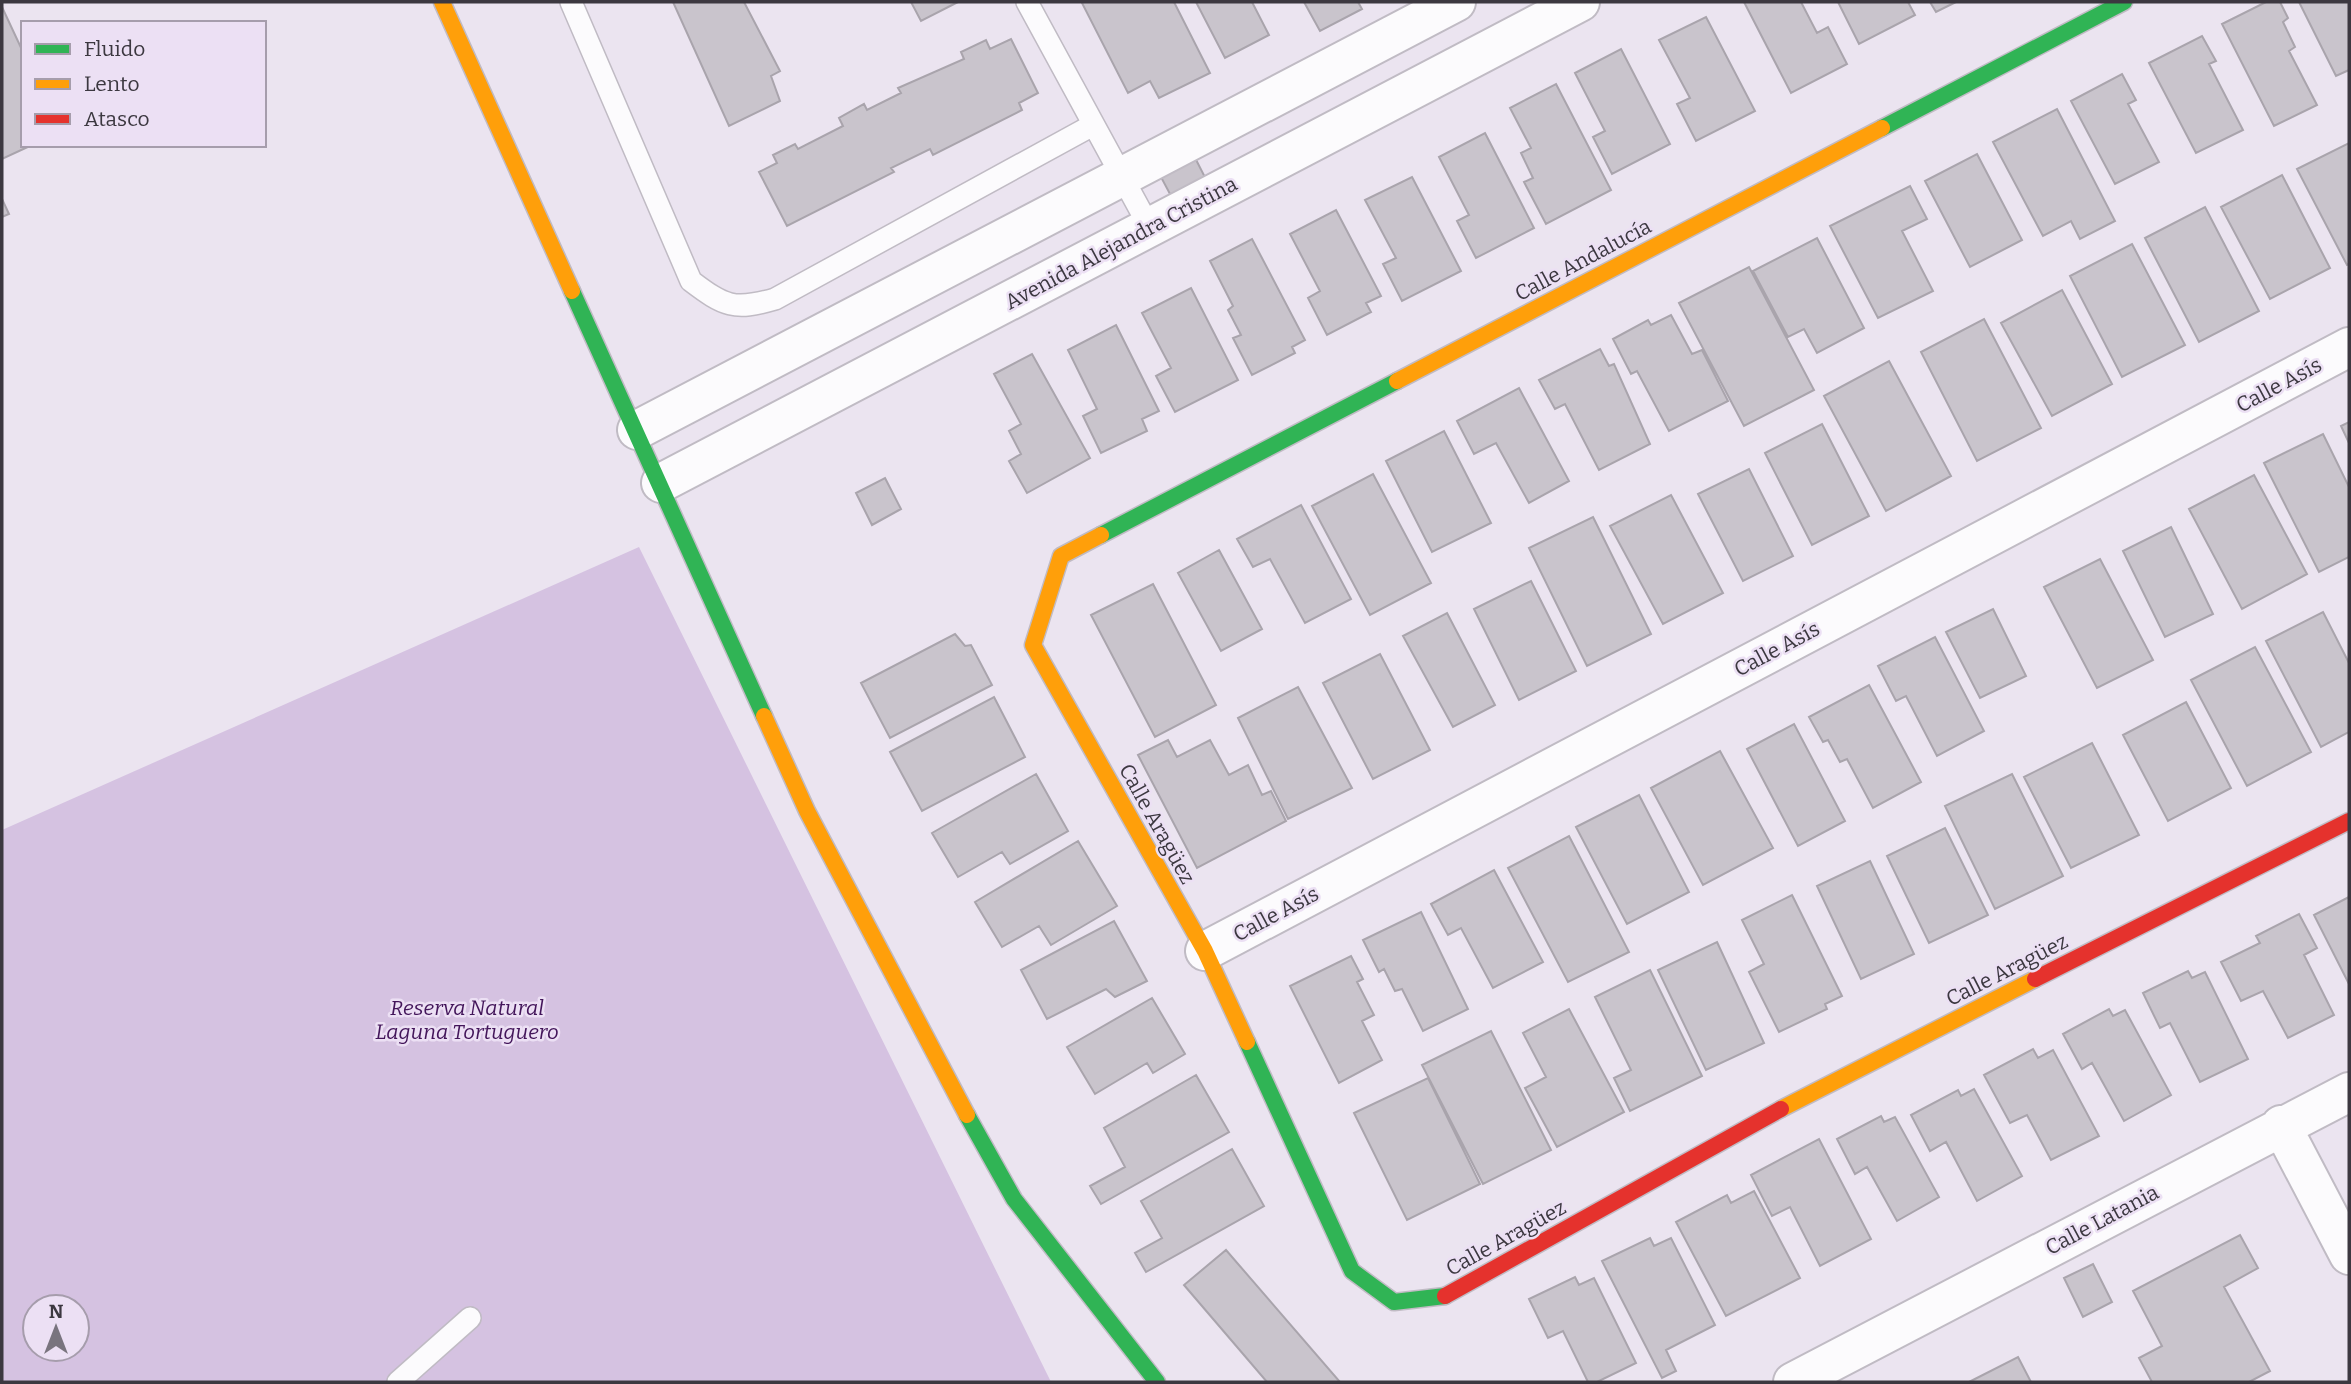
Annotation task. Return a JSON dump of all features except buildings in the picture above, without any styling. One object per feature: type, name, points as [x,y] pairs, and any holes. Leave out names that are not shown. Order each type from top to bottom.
[{"type":"street","points":[[442,2],[807,811],[917,1025],[1014,1199],[1157,1382]]},
{"type":"street","points":[[637,430],[1456,2]]},
{"type":"street","name":"Avenida Alejandra Cristina","points":[[661,483],[1580,2]]},
{"type":"street","name":"Calle Andalucía","points":[[1062,556],[2124,2]]},
{"type":"street","name":"Calle Asís","points":[[1205,951],[2349,347]]},
{"type":"street","name":"Calle Aragüez","points":[[1062,556],[1033,645],[1205,951],[1352,1271],[1394,1302],[1446,1296],[1707,1149],[1850,1073],[2349,821]]},
{"type":"street","name":"Calle Latania","points":[[1793,1382],[2281,1125],[2349,1092]]},
{"type":"street","points":[[2281,1125],[2349,1255]]},
{"type":"lane","points":[[570,2],[691,281],[721,304],[748,307],[775,299],[1093,125]]},
{"type":"lane","points":[[1027,2],[1150,228]]},
{"type":"lane","points":[[398,1382],[470,1318]]},
{"type":"green space","name":"Reserva Natural Laguna Tortuguero","points":[[639,547],[1051,1382],[2,1382],[2,830]]},
{"type":"traffic: fast","points":[[1882,128],[2124,2]]},
{"type":"traffic: fast","points":[[572,291],[764,716]]},
{"type":"traffic: fast","points":[[1101,535],[1397,381]]},
{"type":"traffic: fast","points":[[1247,1042],[1352,1271],[1394,1302],[1445,1296]]},
{"type":"traffic: fast","points":[[967,1115],[1014,1199],[1157,1382]]},
{"type":"traffic: slow","points":[[442,2],[572,291]]},
{"type":"traffic: slow","points":[[1397,381],[1882,128]]},
{"type":"traffic: slow","points":[[1101,535],[1061,556],[1033,645],[1205,951],[1247,1042]]},
{"type":"traffic: slow","points":[[764,716],[807,811],[967,1115]]},
{"type":"traffic: slow","points":[[1781,1109],[2035,979]]},
{"type":"traffic: jam","points":[[2035,979],[2349,821]]},
{"type":"traffic: jam","points":[[1445,1296],[1781,1109]]}]
